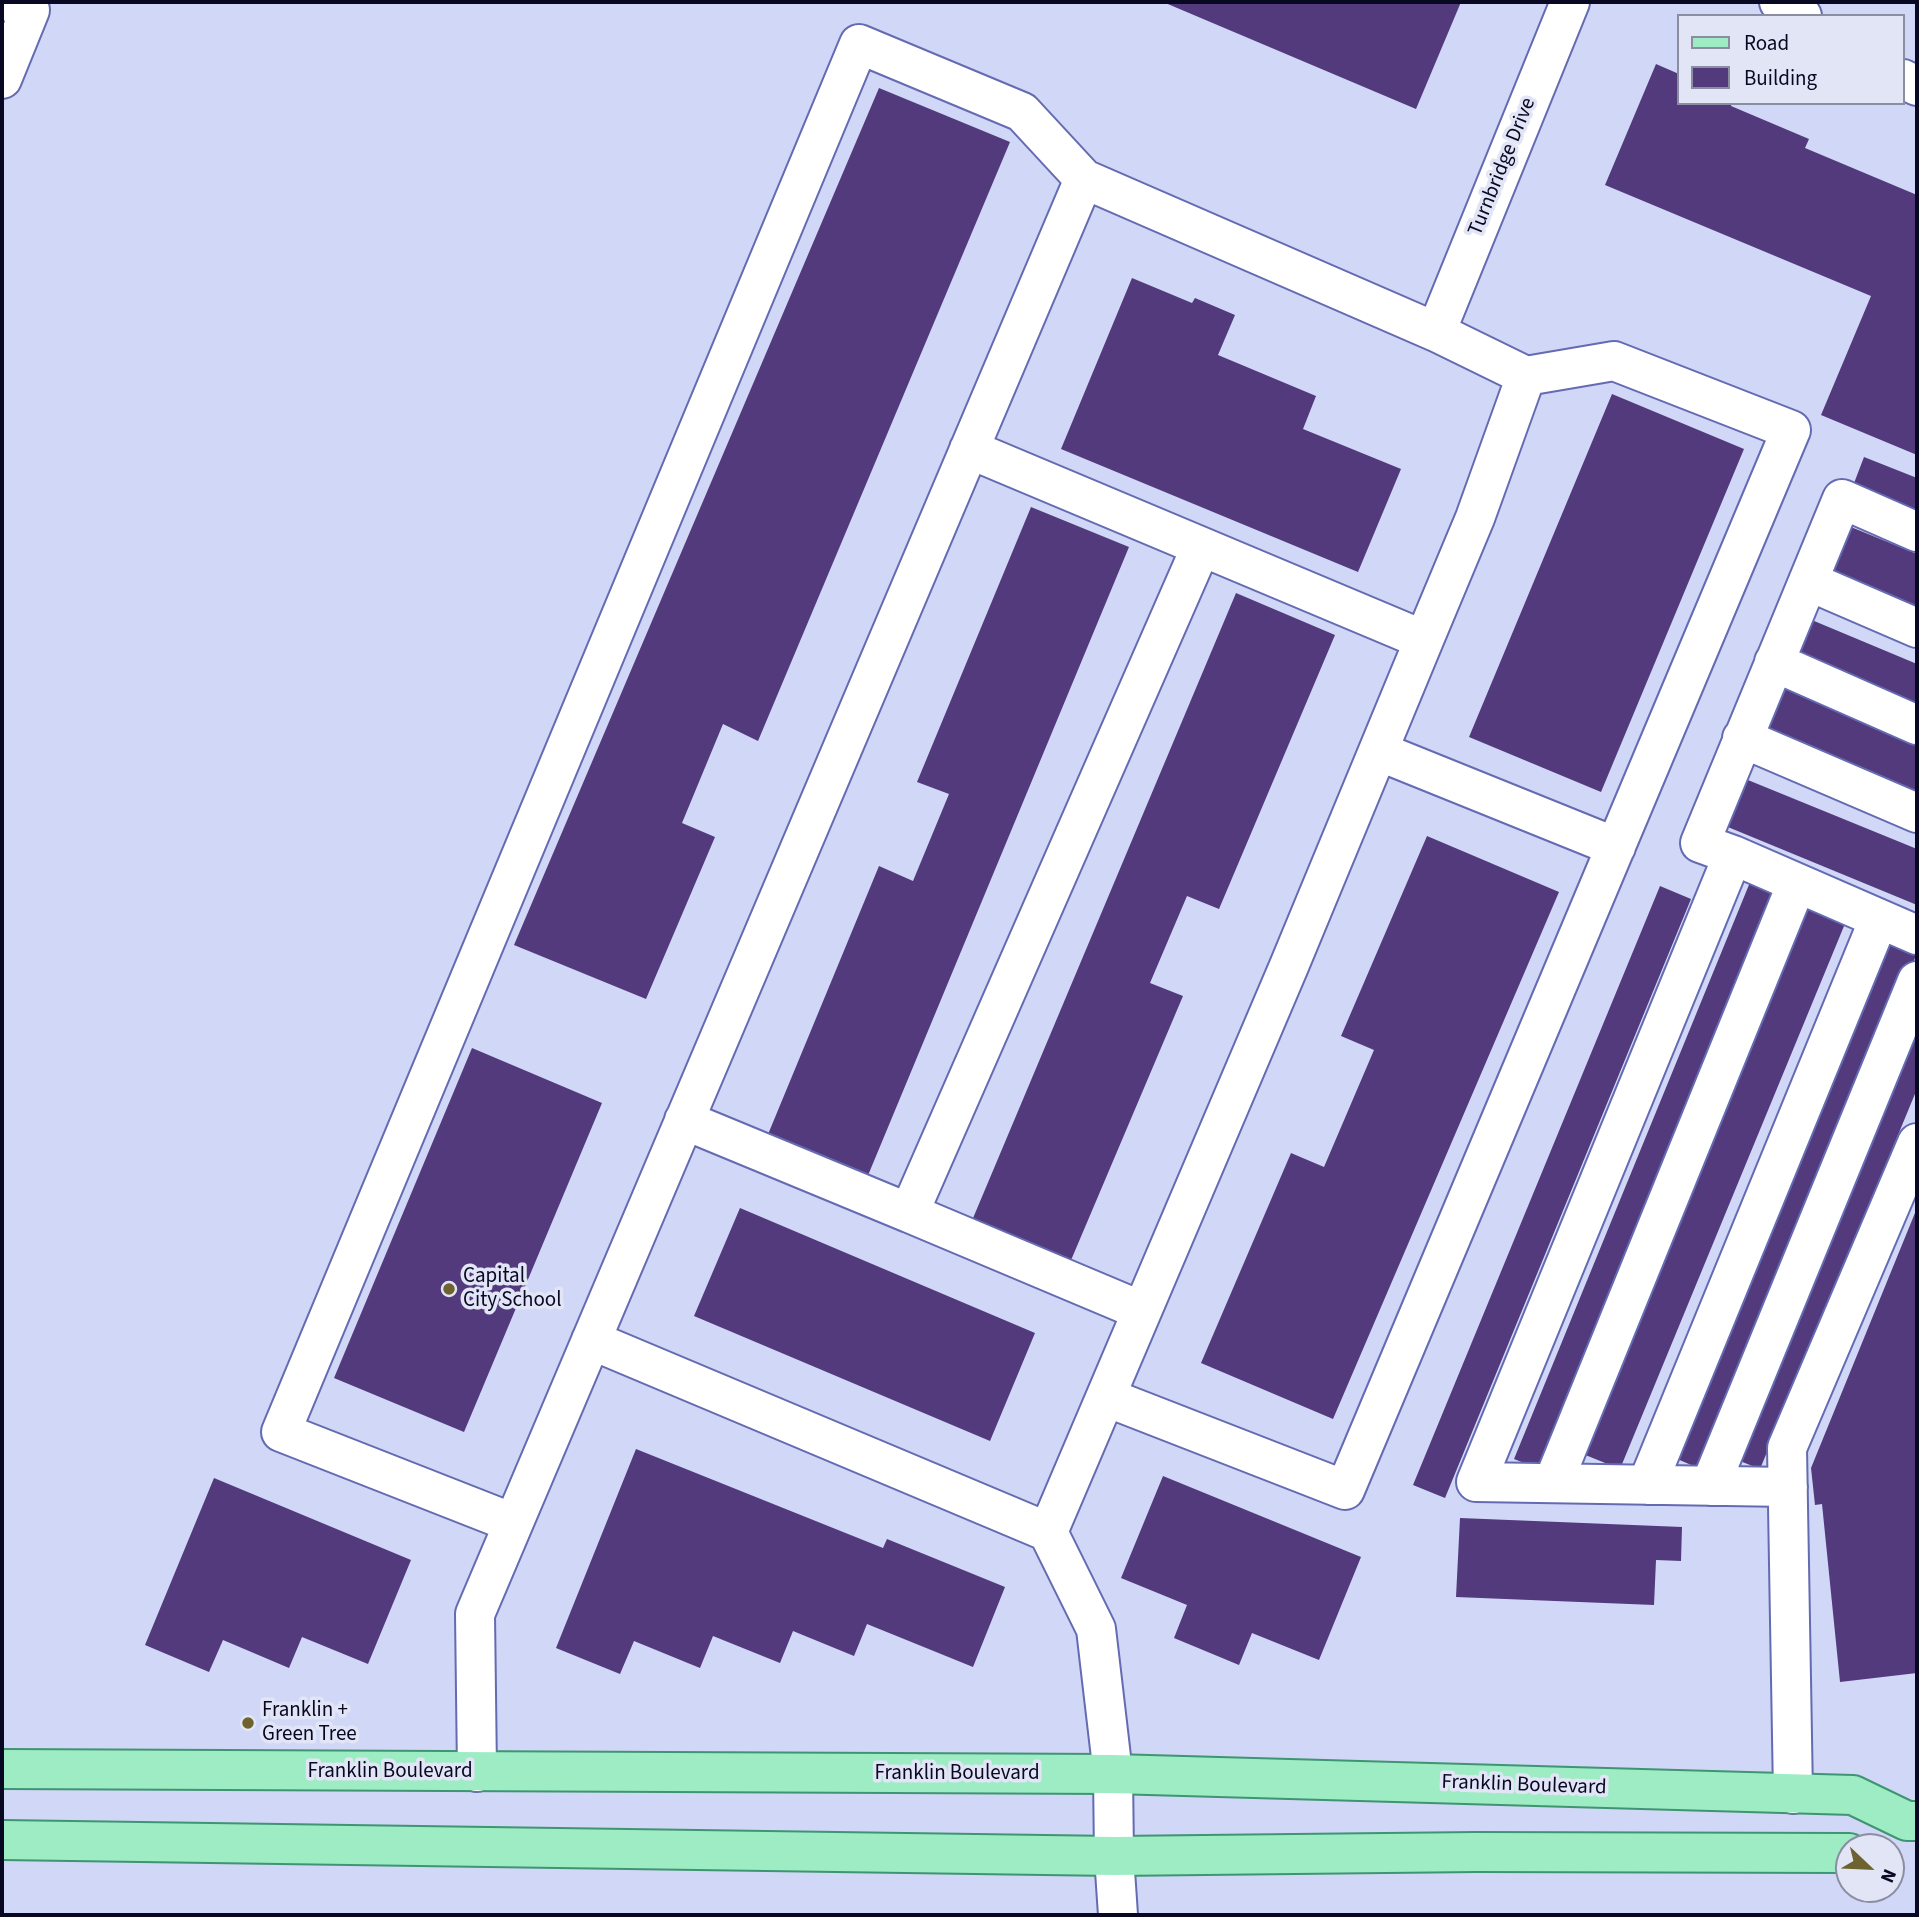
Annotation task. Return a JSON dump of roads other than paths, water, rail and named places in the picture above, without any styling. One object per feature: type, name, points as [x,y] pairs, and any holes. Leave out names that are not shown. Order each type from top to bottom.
[{"type":"main road","name":"Franklin Boulevard","points":[[2,1769],[1113,1774],[1853,1795],[1912,1821]]},
{"type":"main road","name":"Franklin Boulevard","points":[[1890,1833],[1912,1821]]},
{"type":"main road","points":[[2,1840],[1114,1856],[1476,1852],[1835,1853]]},
{"type":"street","points":[[2,79],[30,10],[9,2]]},
{"type":"street","name":"Turnbridge Drive","points":[[1436,332],[1570,2]]},
{"type":"street","points":[[1779,2],[1799,14]]},
{"type":"street","points":[[513,1523],[281,1432],[859,44],[1022,112],[1083,179],[1436,332],[1526,376],[1614,361],[1791,430],[1345,1490],[1106,1397]]},
{"type":"street","points":[[477,1772],[475,1614],[1083,179]]},
{"type":"street","points":[[1048,1532],[1284,979],[1475,518],[1526,376]]},
{"type":"street","points":[[969,449],[1424,640]]},
{"type":"street","points":[[1917,532],[1842,499],[1699,843],[1733,855],[1917,935]]},
{"type":"street","points":[[909,1213],[1201,547]]},
{"type":"street","points":[[1808,581],[1917,628]]},
{"type":"street","points":[[1774,662],[1917,724]]},
{"type":"street","points":[[1742,738],[1917,813]]},
{"type":"street","points":[[1378,751],[1616,848]]},
{"type":"street","points":[[1733,855],[1476,1482],[1788,1487]]},
{"type":"street","points":[[1553,1483],[1797,883]]},
{"type":"street","points":[[1647,1485],[1879,919]]},
{"type":"street","points":[[1710,1486],[1917,981]]},
{"type":"street","points":[[684,1120],[1142,1311]]},
{"type":"street","points":[[1793,1794],[1787,1448],[1917,1143]]},
{"type":"street","points":[[591,1340],[1048,1532],[1096,1629],[1113,1774],[1118,1915]]},
{"type":"place","name":"Capital City School","points":[[449,1289]]},
{"type":"place","name":"Franklin + Green Tree","points":[[248,1723]]}]
